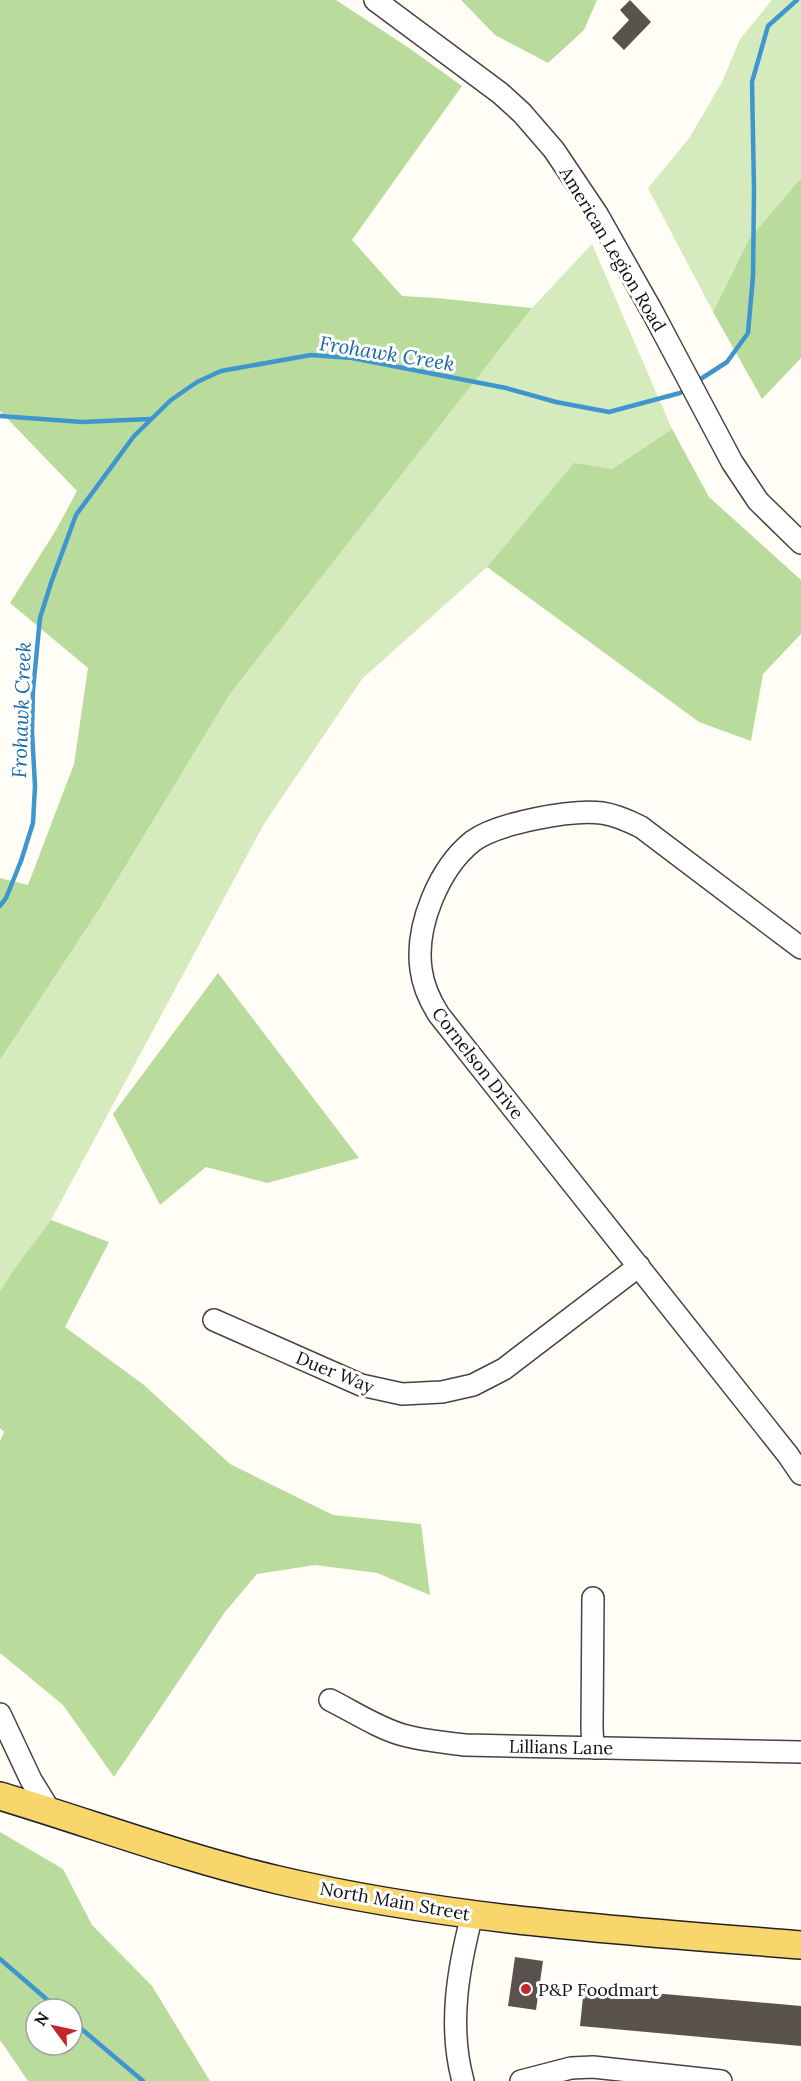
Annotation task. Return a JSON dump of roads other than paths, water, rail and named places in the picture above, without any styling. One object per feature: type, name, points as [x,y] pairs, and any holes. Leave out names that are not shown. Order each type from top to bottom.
[{"type":"main road","name":"North Main Street","points":[[0,1796],[278,1881],[356,1896],[472,1915],[639,1933],[801,1945]]},
{"type":"street","name":"American Legion Road","points":[[375,0],[500,93],[522,113],[554,150],[597,214],[699,403],[751,492],[797,531]]},
{"type":"street","name":"Cornelson Drive","points":[[801,948],[641,827],[601,813],[574,813],[506,825],[490,831],[473,842],[447,871],[434,894],[425,918],[420,947],[420,968],[425,989],[432,1004],[801,1474]]},
{"type":"street","name":"Duer Way","points":[[214,1320],[361,1386],[402,1394],[442,1392],[473,1385],[504,1369],[639,1266]]},
{"type":"street","points":[[593,1748],[594,1598]]},
{"type":"street","name":"Lillians Lane","points":[[330,1700],[381,1726],[428,1741],[465,1745],[801,1752]]},
{"type":"street","points":[[0,1714],[31,1780],[50,1811]]},
{"type":"street","points":[[463,2081],[456,2046],[455,2023],[466,1939],[472,1915]]},
{"type":"street","points":[[521,2081],[571,2068],[593,2067],[666,2078],[721,2081]]},
{"type":"waterway","name":"Frohawk Creek","points":[[696,382],[727,362],[748,333],[753,276],[752,82],[768,26],[797,0]]},
{"type":"waterway","name":"Frohawk Creek","points":[[0,906],[6,898],[21,861],[33,823],[35,786],[32,731],[33,690],[40,618],[51,583],[76,515],[134,436],[171,400],[197,382],[221,371],[311,355],[352,358],[506,388],[556,402],[609,412],[680,393],[687,388]]},
{"type":"waterway","points":[[0,416],[82,422],[150,419]]},
{"type":"waterway","points":[[0,1959],[44,1997]]},
{"type":"waterway","points":[[84,2031],[143,2081]]},
{"type":"place","name":"P&P Foodmart","points":[[526,1989]]}]
